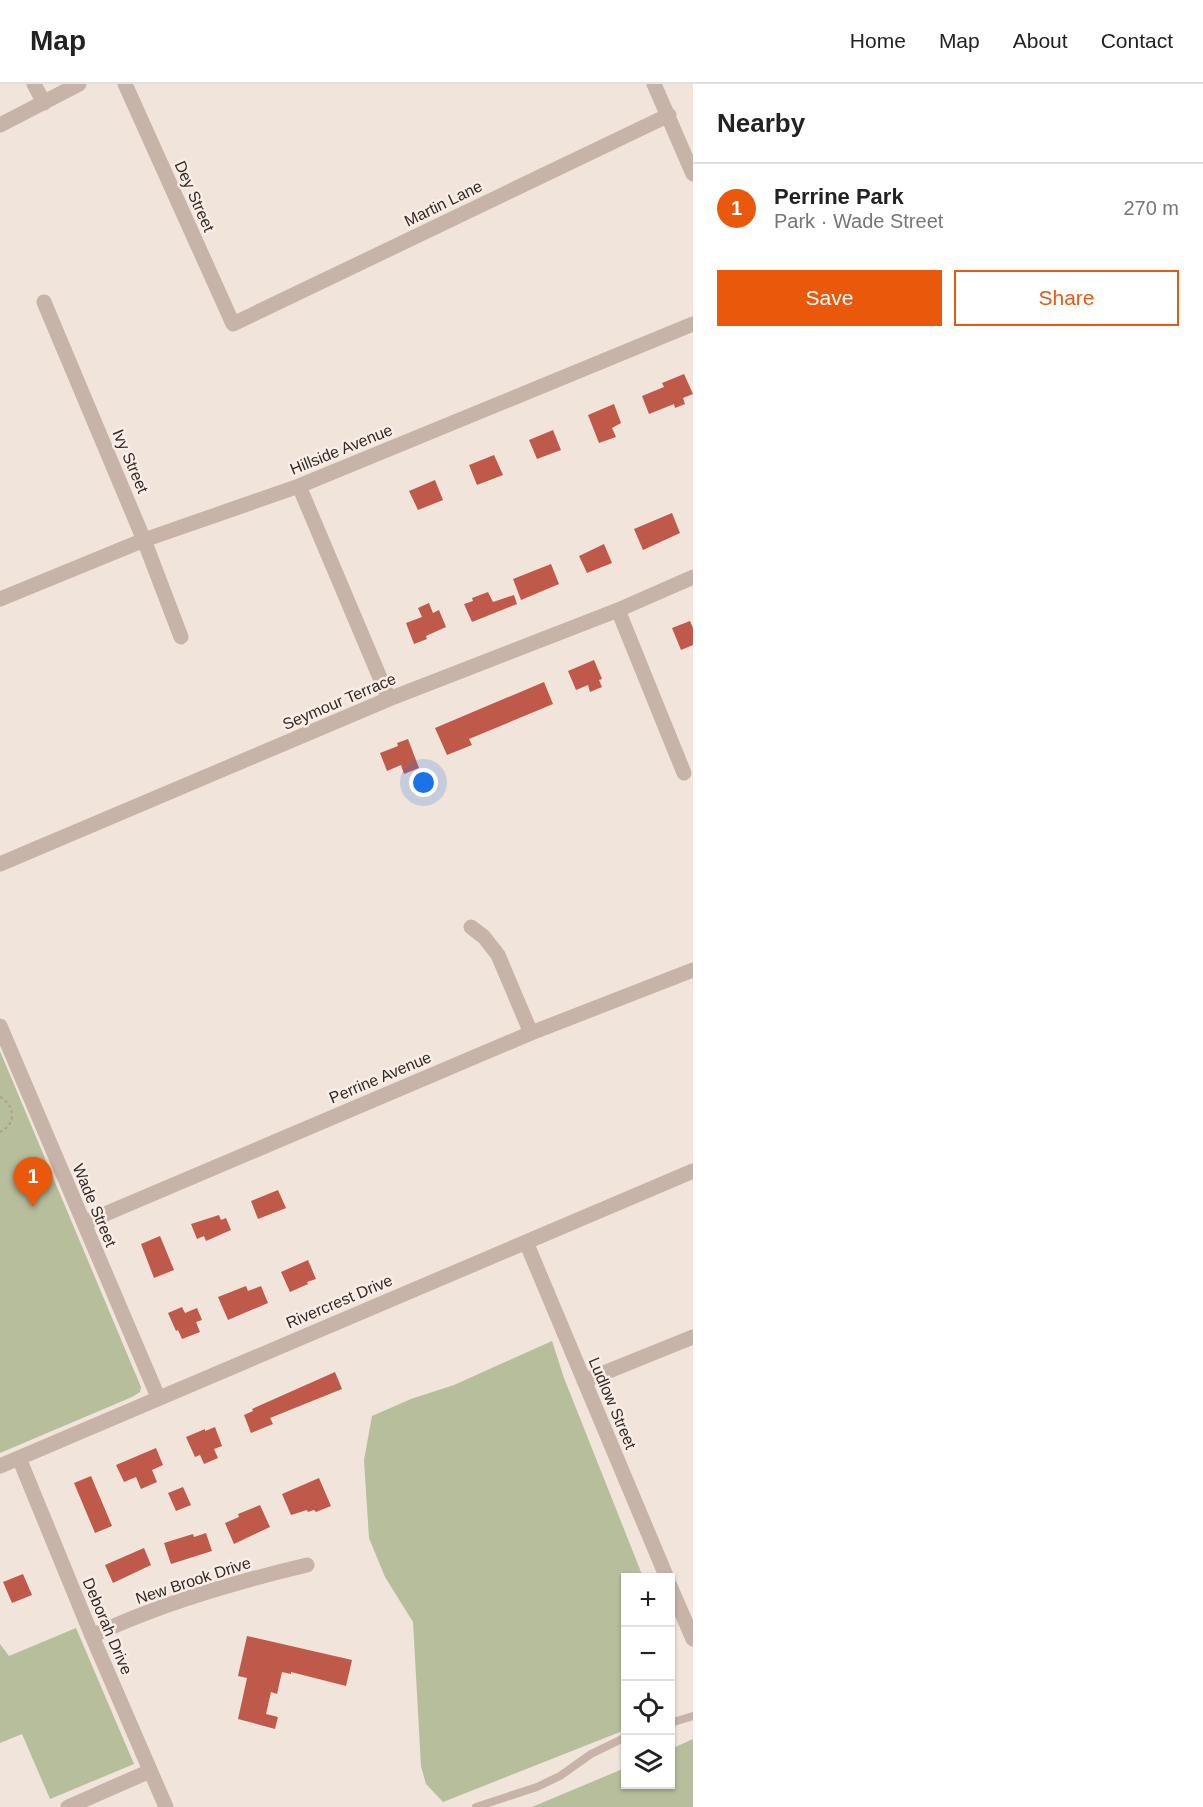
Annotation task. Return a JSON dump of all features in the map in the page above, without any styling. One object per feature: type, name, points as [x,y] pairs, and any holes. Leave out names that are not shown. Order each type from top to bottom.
[{"type":"street","points":[[34,84],[44,103]]},
{"type":"street","points":[[0,125],[79,84]]},
{"type":"street","name":"Dey Street","points":[[125,84],[232,324]]},
{"type":"street","points":[[654,84],[693,174]]},
{"type":"street","name":"Martin Lane","points":[[232,324],[669,115]]},
{"type":"street","name":"Ivy Street","points":[[44,302],[144,540],[181,637]]},
{"type":"street","name":"Hillside Avenue","points":[[0,599],[144,540],[299,486],[693,324]]},
{"type":"street","points":[[299,486],[389,699]]},
{"type":"street","name":"Seymour Terrace","points":[[0,864],[389,699],[618,610],[693,577]]},
{"type":"street","points":[[618,610],[684,773]]},
{"type":"street","points":[[471,927],[498,955],[531,1033]]},
{"type":"street","name":"Perrine Avenue","points":[[84,1223],[531,1033],[693,970]]},
{"type":"street","name":"Wade Street","points":[[0,1026],[158,1398]]},
{"type":"street","name":"Rivercrest Drive","points":[[0,1466],[693,1171]]},
{"type":"street","name":"Ludlow Street","points":[[526,1242],[665,1573]]},
{"type":"street","points":[[584,1381],[693,1337]]},
{"type":"street","name":"Deborah Drive","points":[[19,1458],[92,1636],[166,1807]]},
{"type":"street","name":"New Brook Drive","points":[[92,1636],[112,1626],[172,1604],[272,1573],[308,1565]]},
{"type":"street","points":[[675,1597],[692,1635]]},
{"type":"street","points":[[68,1807],[150,1771]]},
{"type":"lane","points":[[675,1721],[693,1716]]},
{"type":"lane","points":[[476,1807],[537,1787],[560,1776],[591,1754],[621,1739]]},
{"type":"path","points":[[0,1097],[11,1108],[13,1116],[10,1124],[0,1132]]},
{"type":"green space","points":[[0,1051],[141,1387],[140,1392],[132,1397],[0,1453]]},
{"type":"green space","points":[[552,1341],[564,1378],[641,1573],[621,1573],[621,1732],[443,1802],[426,1784],[421,1766],[413,1622],[385,1577],[369,1538],[364,1460],[372,1416],[411,1399],[454,1385]]},
{"type":"green space","points":[[76,1628],[134,1764],[50,1799],[22,1734],[0,1743],[0,1644],[9,1656]]},
{"type":"green space","points":[[693,1739],[693,1807],[532,1807],[621,1770],[621,1789],[675,1789],[675,1747]]},
{"type":"building","points":[[684,374],[693,394],[683,398],[685,404],[675,408],[674,404],[649,414],[642,396],[664,387],[662,383]]},
{"type":"building","points":[[614,404],[621,423],[612,428],[616,437],[599,443],[588,415]]},
{"type":"building","points":[[553,430],[561,450],[537,459],[529,440]]},
{"type":"building","points":[[494,455],[503,475],[477,485],[469,465]]},
{"type":"building","points":[[435,480],[443,500],[418,510],[409,491]]},
{"type":"building","points":[[672,513],[680,533],[643,550],[634,529]]},
{"type":"building","points":[[604,544],[612,563],[587,573],[579,556]]},
{"type":"building","points":[[551,564],[559,584],[521,600],[513,579]]},
{"type":"building","points":[[488,592],[493,602],[514,595],[517,604],[472,622],[464,604]]},
{"type":"building","points":[[429,603],[433,613],[439,610],[446,627],[414,644],[406,623],[422,617],[418,608]]},
{"type":"building","points":[[690,621],[693,628],[693,645],[681,650],[672,628]]},
{"type":"building","points":[[594,660],[602,679],[599,680],[602,687],[590,692],[588,685],[576,690],[568,671]]},
{"type":"building","points":[[544,682],[553,704],[469,739],[472,745],[447,755],[435,728]]},
{"type":"building","points":[[408,739],[419,768],[404,774],[401,765],[387,771],[380,753]]},
{"type":"building","points":[[278,1190],[286,1208],[258,1219],[251,1201]]},
{"type":"building","points":[[219,1215],[221,1220],[226,1218],[231,1230],[206,1241],[204,1236],[197,1239],[191,1224]]},
{"type":"building","points":[[160,1236],[174,1270],[154,1278],[141,1244]]},
{"type":"building","points":[[308,1260],[316,1279],[290,1292],[281,1272]]},
{"type":"building","points":[[246,1286],[248,1291],[261,1286],[268,1303],[228,1320],[218,1297]]},
{"type":"building","points":[[182,1307],[185,1313],[197,1308],[202,1320],[196,1322],[200,1332],[182,1339],[168,1313]]},
{"type":"building","points":[[335,1372],[342,1389],[270,1418],[273,1424],[251,1433],[244,1415],[253,1411],[252,1409]]},
{"type":"building","points":[[215,1427],[222,1446],[214,1449],[218,1458],[204,1464],[200,1455],[195,1457],[186,1437]]},
{"type":"building","points":[[156,1448],[163,1465],[152,1470],[157,1482],[141,1489],[136,1477],[124,1482],[116,1465]]},
{"type":"building","points":[[91,1476],[112,1526],[95,1533],[74,1483]]},
{"type":"building","points":[[319,1478],[331,1506],[316,1512],[307,1510],[291,1515],[282,1494]]},
{"type":"building","points":[[183,1487],[191,1505],[176,1511],[168,1493]]},
{"type":"building","points":[[260,1505],[270,1527],[234,1544],[225,1523],[239,1517],[238,1514]]},
{"type":"building","points":[[206,1533],[212,1551],[171,1564],[164,1543],[193,1534],[194,1537]]},
{"type":"building","points":[[144,1548],[151,1565],[113,1583],[105,1565]]},
{"type":"building","points":[[23,1574],[32,1595],[12,1603],[3,1582]]},
{"type":"building","points":[[247,1636],[352,1660],[346,1686],[291,1672],[291,1674],[282,1672],[277,1694],[271,1692],[266,1714],[278,1717],[275,1729],[238,1719],[247,1678],[238,1676]]},
{"type":"place","name":"Perrine Park","points":[[33,1207]]}]
